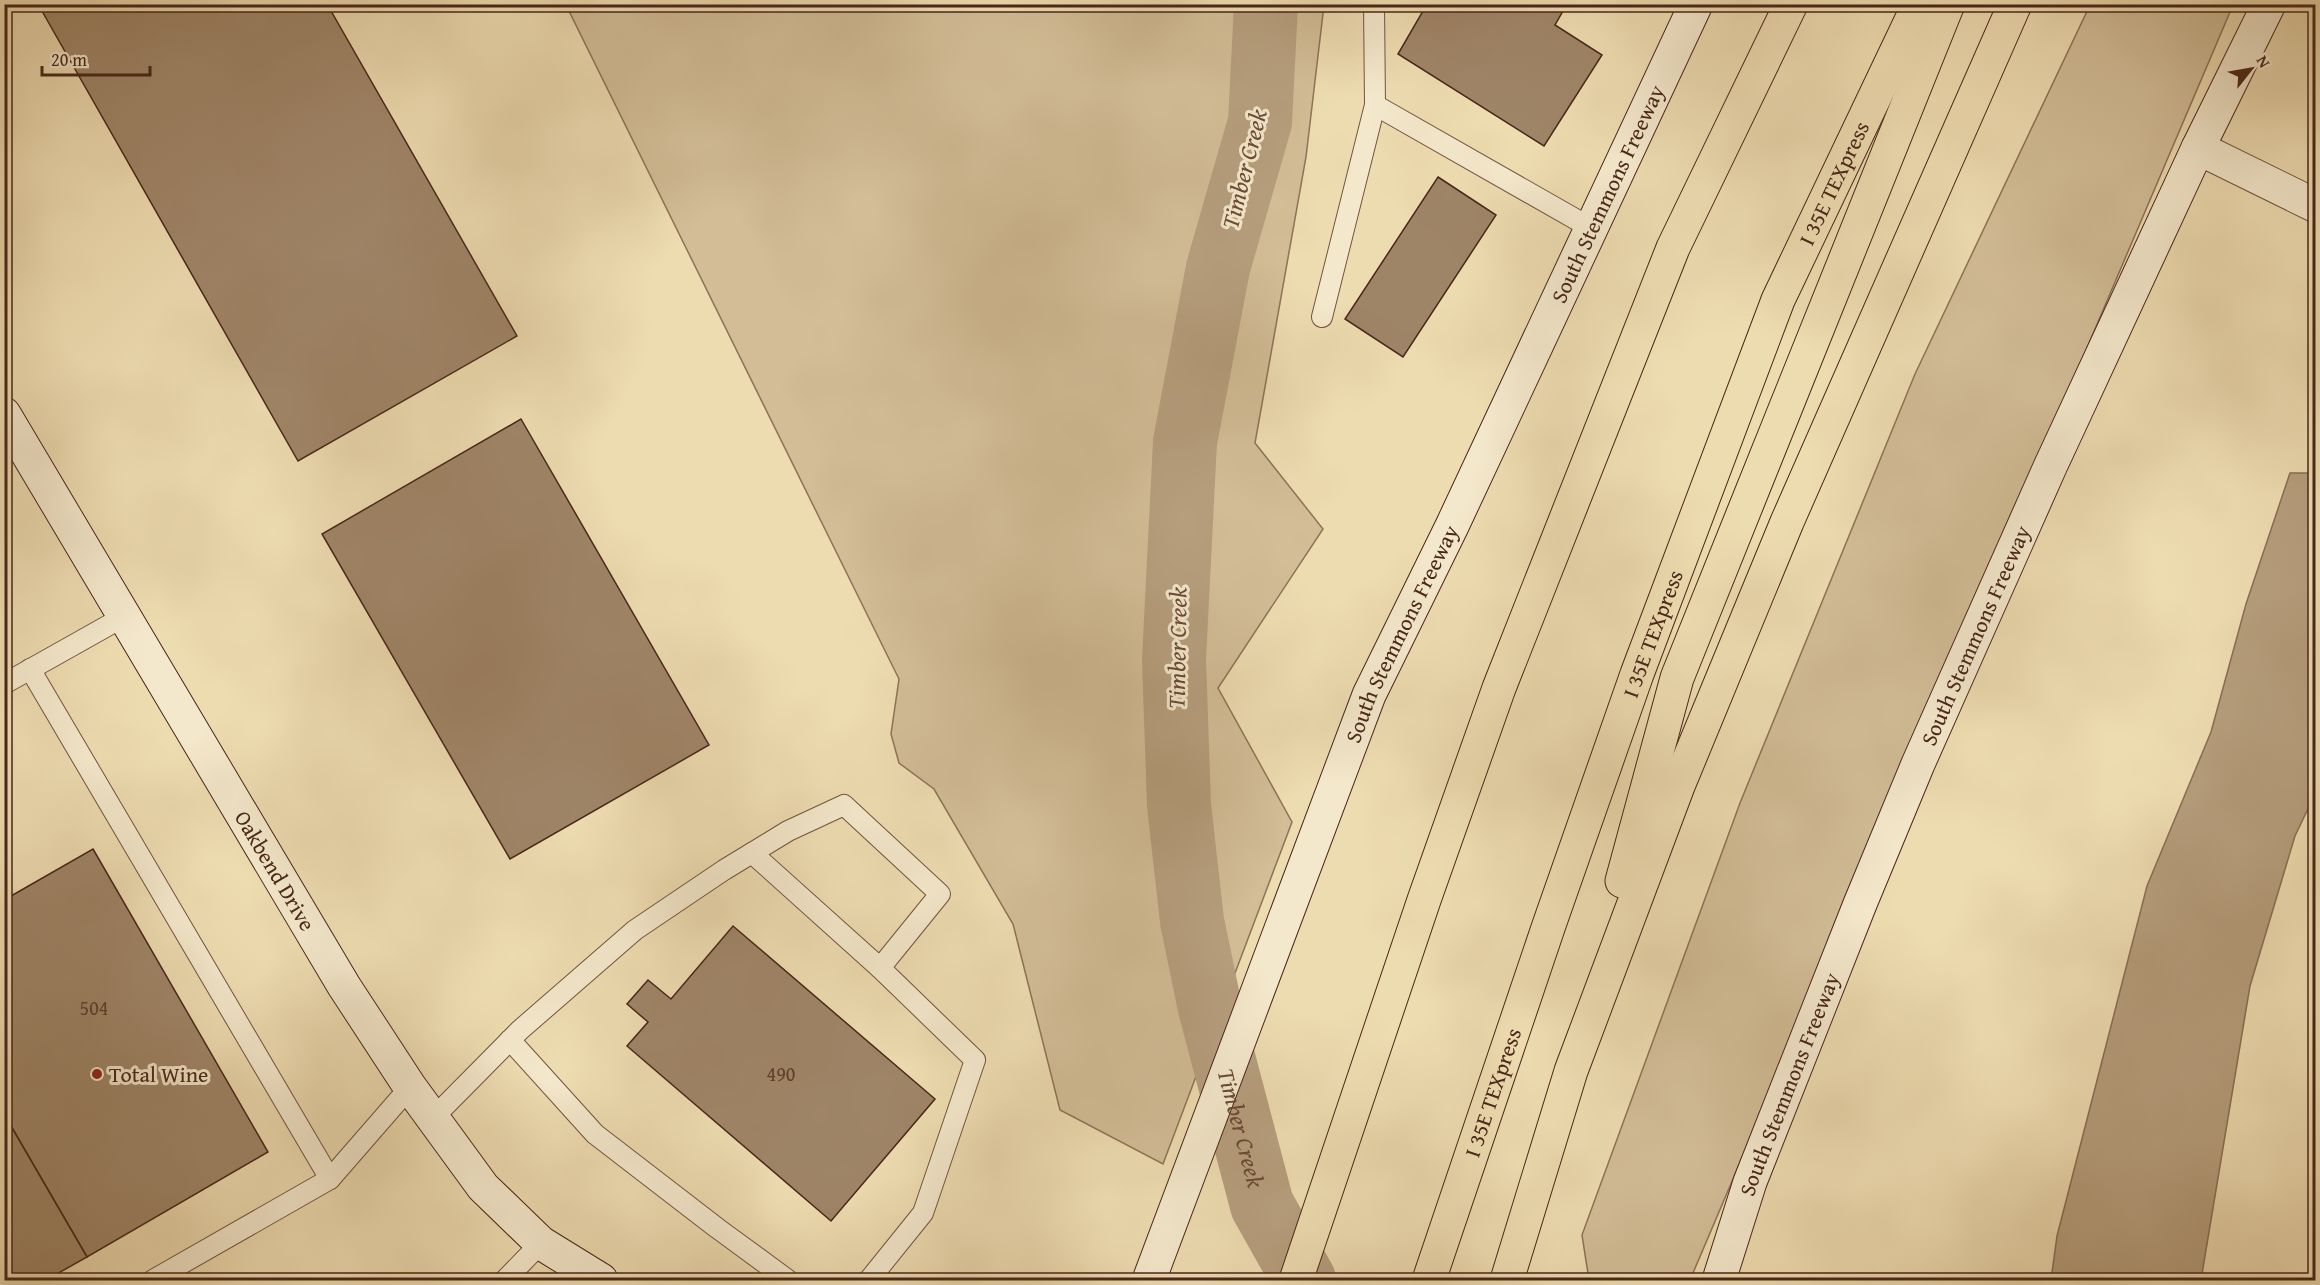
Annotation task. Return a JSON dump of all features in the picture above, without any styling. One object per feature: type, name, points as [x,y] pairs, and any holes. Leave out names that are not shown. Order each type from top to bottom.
[{"type":"highway","points":[[1296,1281],[1498,688],[1673,248],[1791,4]]},
{"type":"highway","name":"I 35E TEXpress","points":[[1429,1281],[1636,674],[1778,300],[1919,4]]},
{"type":"highway","points":[[1507,1281],[1571,1071],[1677,678],[1948,4]]},
{"type":"highway","points":[[1571,1071],[1678,786],[1787,522],[2015,4]]},
{"type":"main road","name":"South Stemmons Freeway","points":[[1152,1272],[1369,695],[1452,526],[1696,4]]},
{"type":"main road","name":"South Stemmons Freeway","points":[[1719,1281],[1750,1182],[1918,764],[2050,467],[2198,148],[2269,4]]},
{"type":"main road","points":[[2198,148],[2316,206]]},
{"type":"main road","name":"Oakbend Drive","points":[[4,414],[344,986],[410,1087],[483,1187],[541,1243],[589,1278]]},
{"type":"lane","points":[[1322,317],[1375,105],[1374,4]]},
{"type":"lane","points":[[1375,105],[1591,228]]},
{"type":"lane","points":[[4,684],[125,616]]},
{"type":"lane","points":[[30,669],[330,1179]]},
{"type":"lane","points":[[433,1118],[510,1040],[635,930],[788,831],[844,805],[940,894],[880,968]]},
{"type":"lane","points":[[752,853],[880,968],[975,1060],[924,1213],[869,1281]]},
{"type":"lane","points":[[510,1040],[595,1134],[789,1281]]},
{"type":"lane","points":[[153,1281],[330,1179],[410,1087]]},
{"type":"lane","points":[[505,1281],[541,1243]]},
{"type":"shaded area","points":[[566,5],[1324,5],[1306,157],[1255,443],[1323,529],[1218,688],[1292,822],[1163,1164],[1060,1110],[1013,924],[934,789],[899,763],[891,734],[899,679]]},
{"type":"shaded area","points":[[2090,5],[2233,5],[1690,1280],[1589,1280],[1582,1235],[1740,803],[1915,374]]},
{"type":"shaded area","points":[[2290,473],[2315,473],[2315,794],[2295,836],[2250,986],[2201,1280],[2051,1280],[2057,1236],[2147,886],[2211,732],[2246,604]]},
{"type":"building","points":[[38,4],[327,4],[517,336],[298,461]]},
{"type":"building","points":[[1427,4],[1567,4],[1555,25],[1602,55],[1544,146],[1398,54]]},
{"type":"building","points":[[1438,177],[1496,215],[1403,357],[1345,319]]},
{"type":"building","points":[[521,419],[709,745],[510,859],[322,534]]},
{"type":"building","points":[[93,849],[268,1152],[87,1257],[4,1114],[4,900]]},
{"type":"building","points":[[733,926],[935,1099],[831,1221],[627,1046],[648,1022],[627,1004],[648,980],[671,999]]},
{"type":"building","points":[[4,1114],[87,1257],[46,1280],[4,1280]]},
{"type":"waterway","name":"Timber Creek","points":[[1266,4],[1260,122],[1218,268],[1185,442],[1174,659],[1179,805],[1192,921],[1210,1008],[1262,1205],[1304,1280]]},
{"type":"place","name":"Total Wine","points":[[97,1074]]}]
